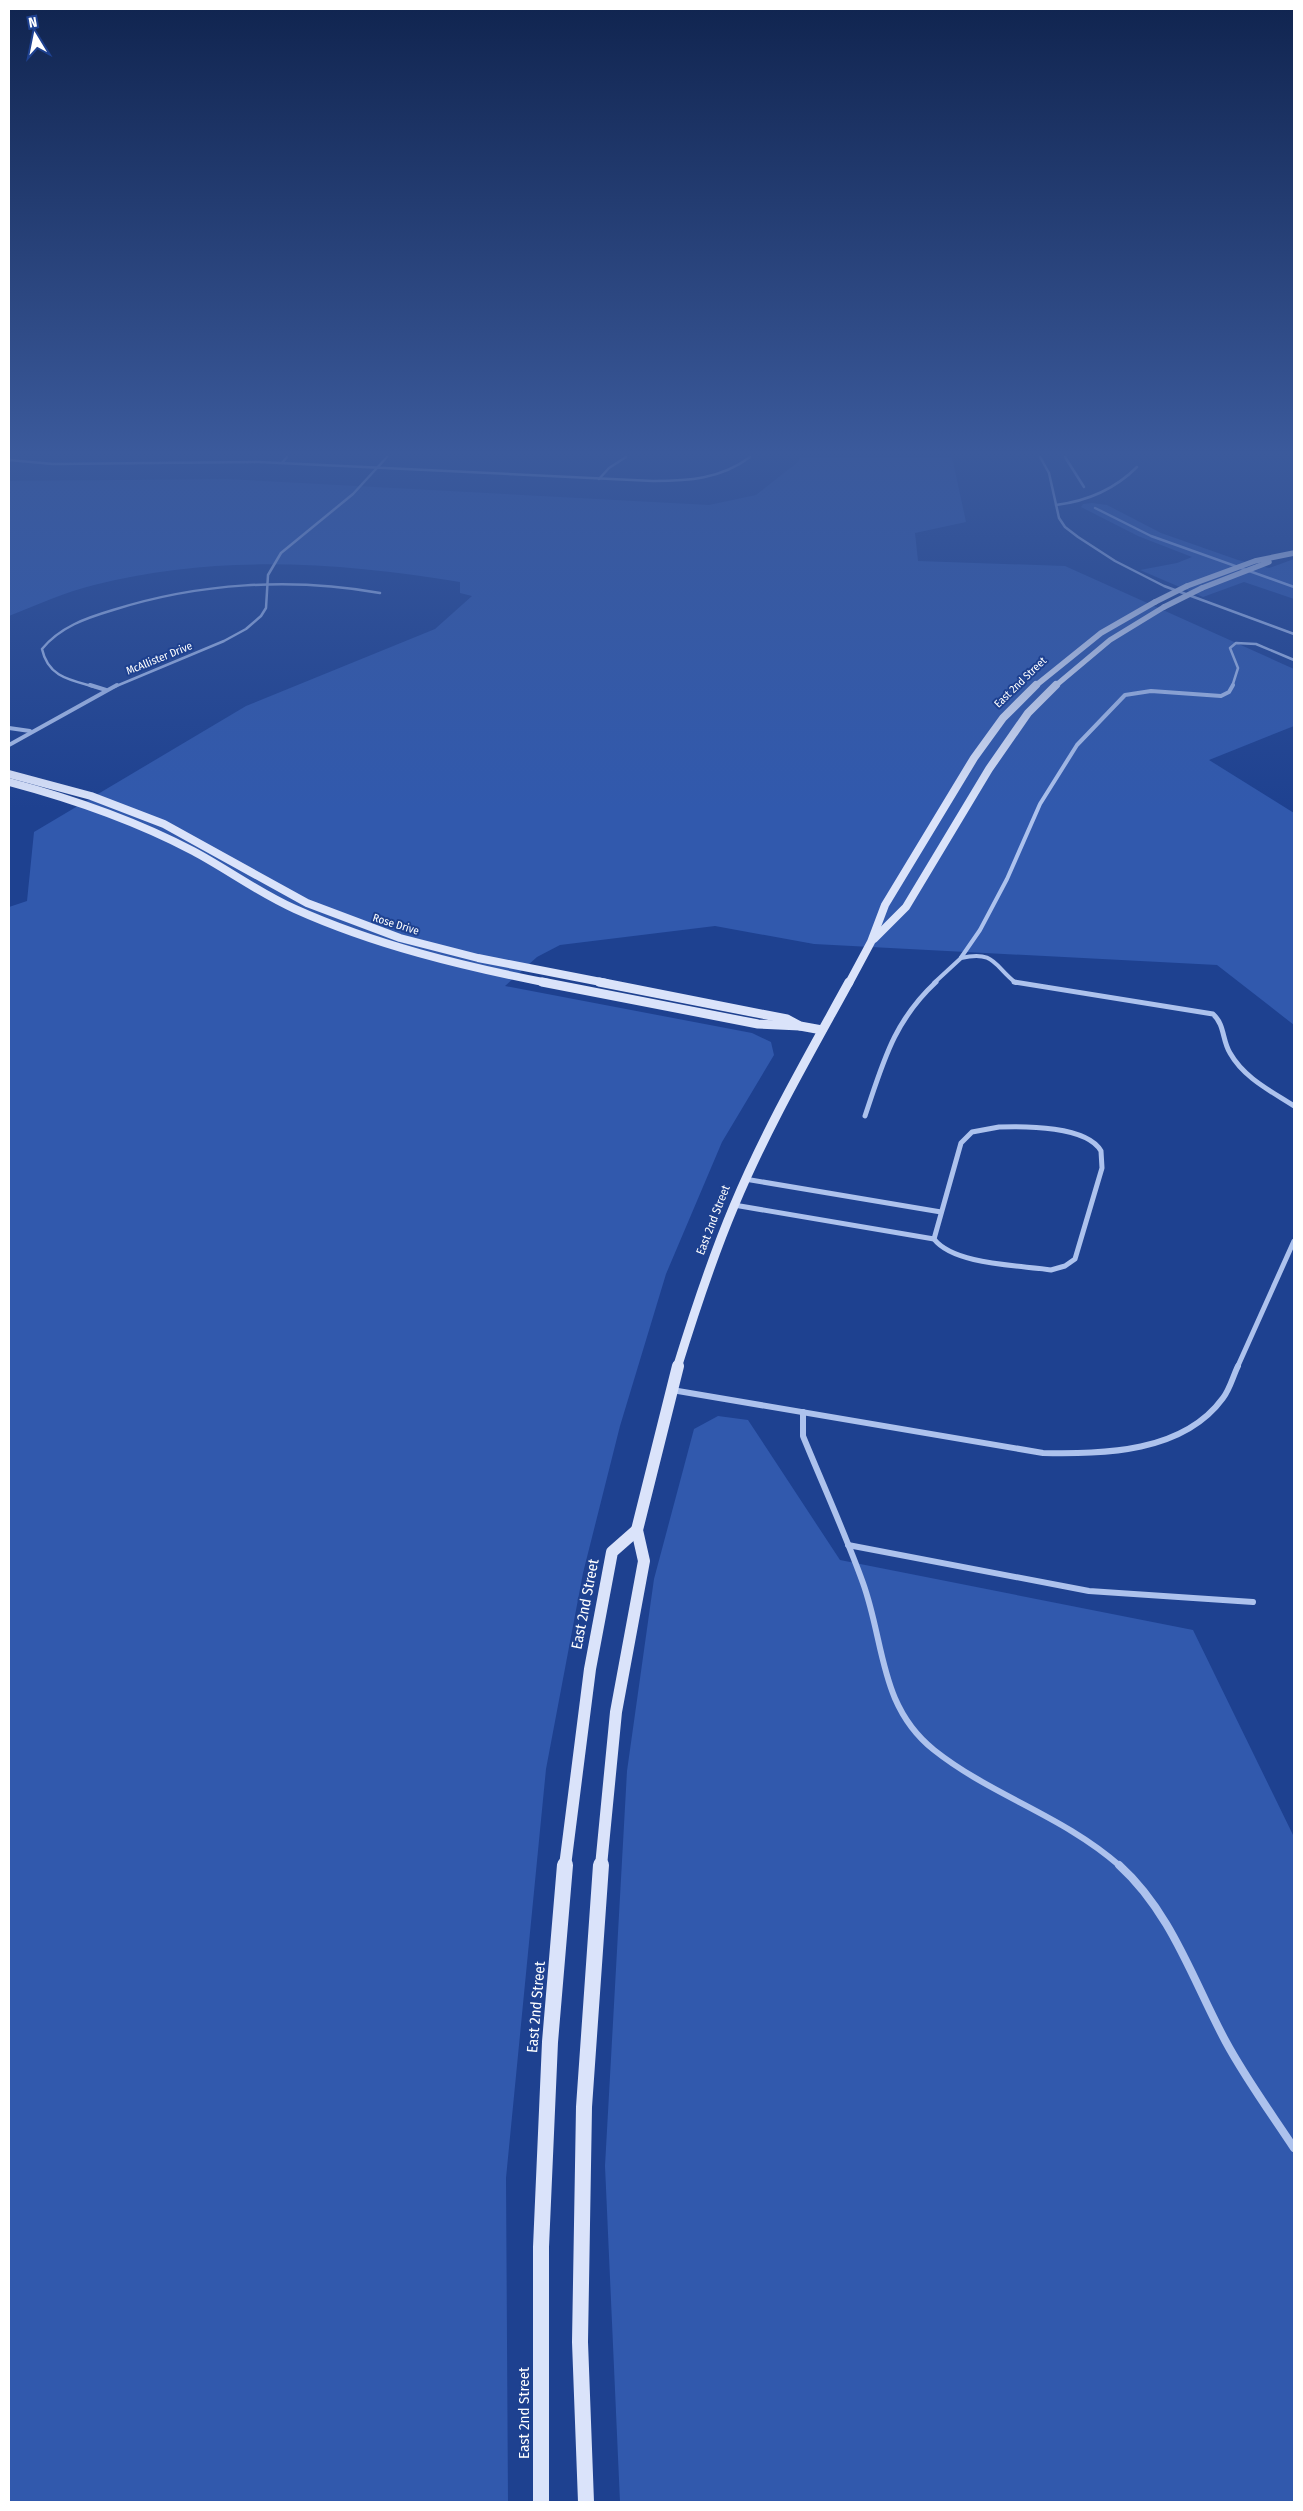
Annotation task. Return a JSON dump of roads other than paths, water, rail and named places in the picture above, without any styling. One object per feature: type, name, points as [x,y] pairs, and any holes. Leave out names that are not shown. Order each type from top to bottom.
[{"type":"main road","name":"East 2nd Street","points":[[586,2502],[580,2342],[584,2107],[593,1958],[616,1712],[644,1561],[637,1530],[671,1389],[695,1308],[745,1179],[822,1030],[871,942],[884,905],[974,758],[1004,718],[1036,685],[1080,649],[1117,622],[1154,602],[1215,574]]},
{"type":"main road","name":"East 2nd Street","points":[[871,942],[906,907],[989,769],[1028,713],[1057,684],[1110,640],[1164,607],[1202,588],[1238,574]]},
{"type":"main road","name":"Rose Drive","points":[[9,774],[58,786],[137,813],[209,848],[256,877],[307,903],[400,938],[478,958],[787,1018],[800,1026]]},
{"type":"main road","name":"Rose Drive","points":[[9,782],[81,802],[134,822],[194,852],[244,882],[295,909],[399,948],[466,965],[678,1010],[782,1028],[800,1026],[822,1030]]},
{"type":"main road","name":"East 2nd Street","points":[[542,2502],[541,2247],[550,2042],[569,1823],[590,1669],[612,1552],[637,1530]]},
{"type":"street","name":"McAllister Drive","points":[[9,745],[30,731],[106,690],[238,635],[261,616],[266,608],[268,574]]},
{"type":"street","points":[[1141,574],[1207,604],[1294,634]]},
{"type":"street","points":[[106,690],[54,672],[43,661],[42,653],[47,641],[55,633],[82,620],[157,597],[202,590],[267,587],[339,587],[380,593]]},
{"type":"street","points":[[865,1116],[888,1047],[899,1026],[926,991],[960,959],[980,930],[999,896],[1040,804],[1077,745],[1125,695],[1153,690],[1207,697],[1223,696],[1229,693],[1239,671],[1237,659],[1230,648],[1236,643],[1256,644],[1294,660]]},
{"type":"street","points":[[9,728],[30,731]]},
{"type":"street","points":[[960,959],[971,955],[989,957],[996,961],[1014,983],[1214,1014],[1223,1025],[1225,1046],[1240,1067],[1294,1106]]},
{"type":"street","points":[[734,1206],[934,1239],[940,1247],[960,1257],[1034,1270],[1051,1270],[1065,1266],[1075,1259],[1102,1168],[1103,1155],[1097,1145],[1084,1137],[1060,1132],[1005,1126],[970,1132],[961,1143],[934,1239]]},
{"type":"street","points":[[745,1179],[941,1212]]},
{"type":"street","points":[[671,1389],[1042,1454],[1081,1454],[1116,1451],[1150,1443],[1181,1432],[1205,1417],[1224,1397],[1294,1241]]},
{"type":"street","points":[[803,1412],[803,1436],[848,1545],[872,1610],[877,1642],[896,1704],[918,1734],[951,1762],[1087,1838],[1123,1868],[1153,1901],[1174,1934],[1219,2028],[1255,2090],[1294,2148]]},
{"type":"street","points":[[848,1545],[1090,1591],[1253,1602]]},
{"type":"waterway","points":[[1258,574],[1294,587]]}]
